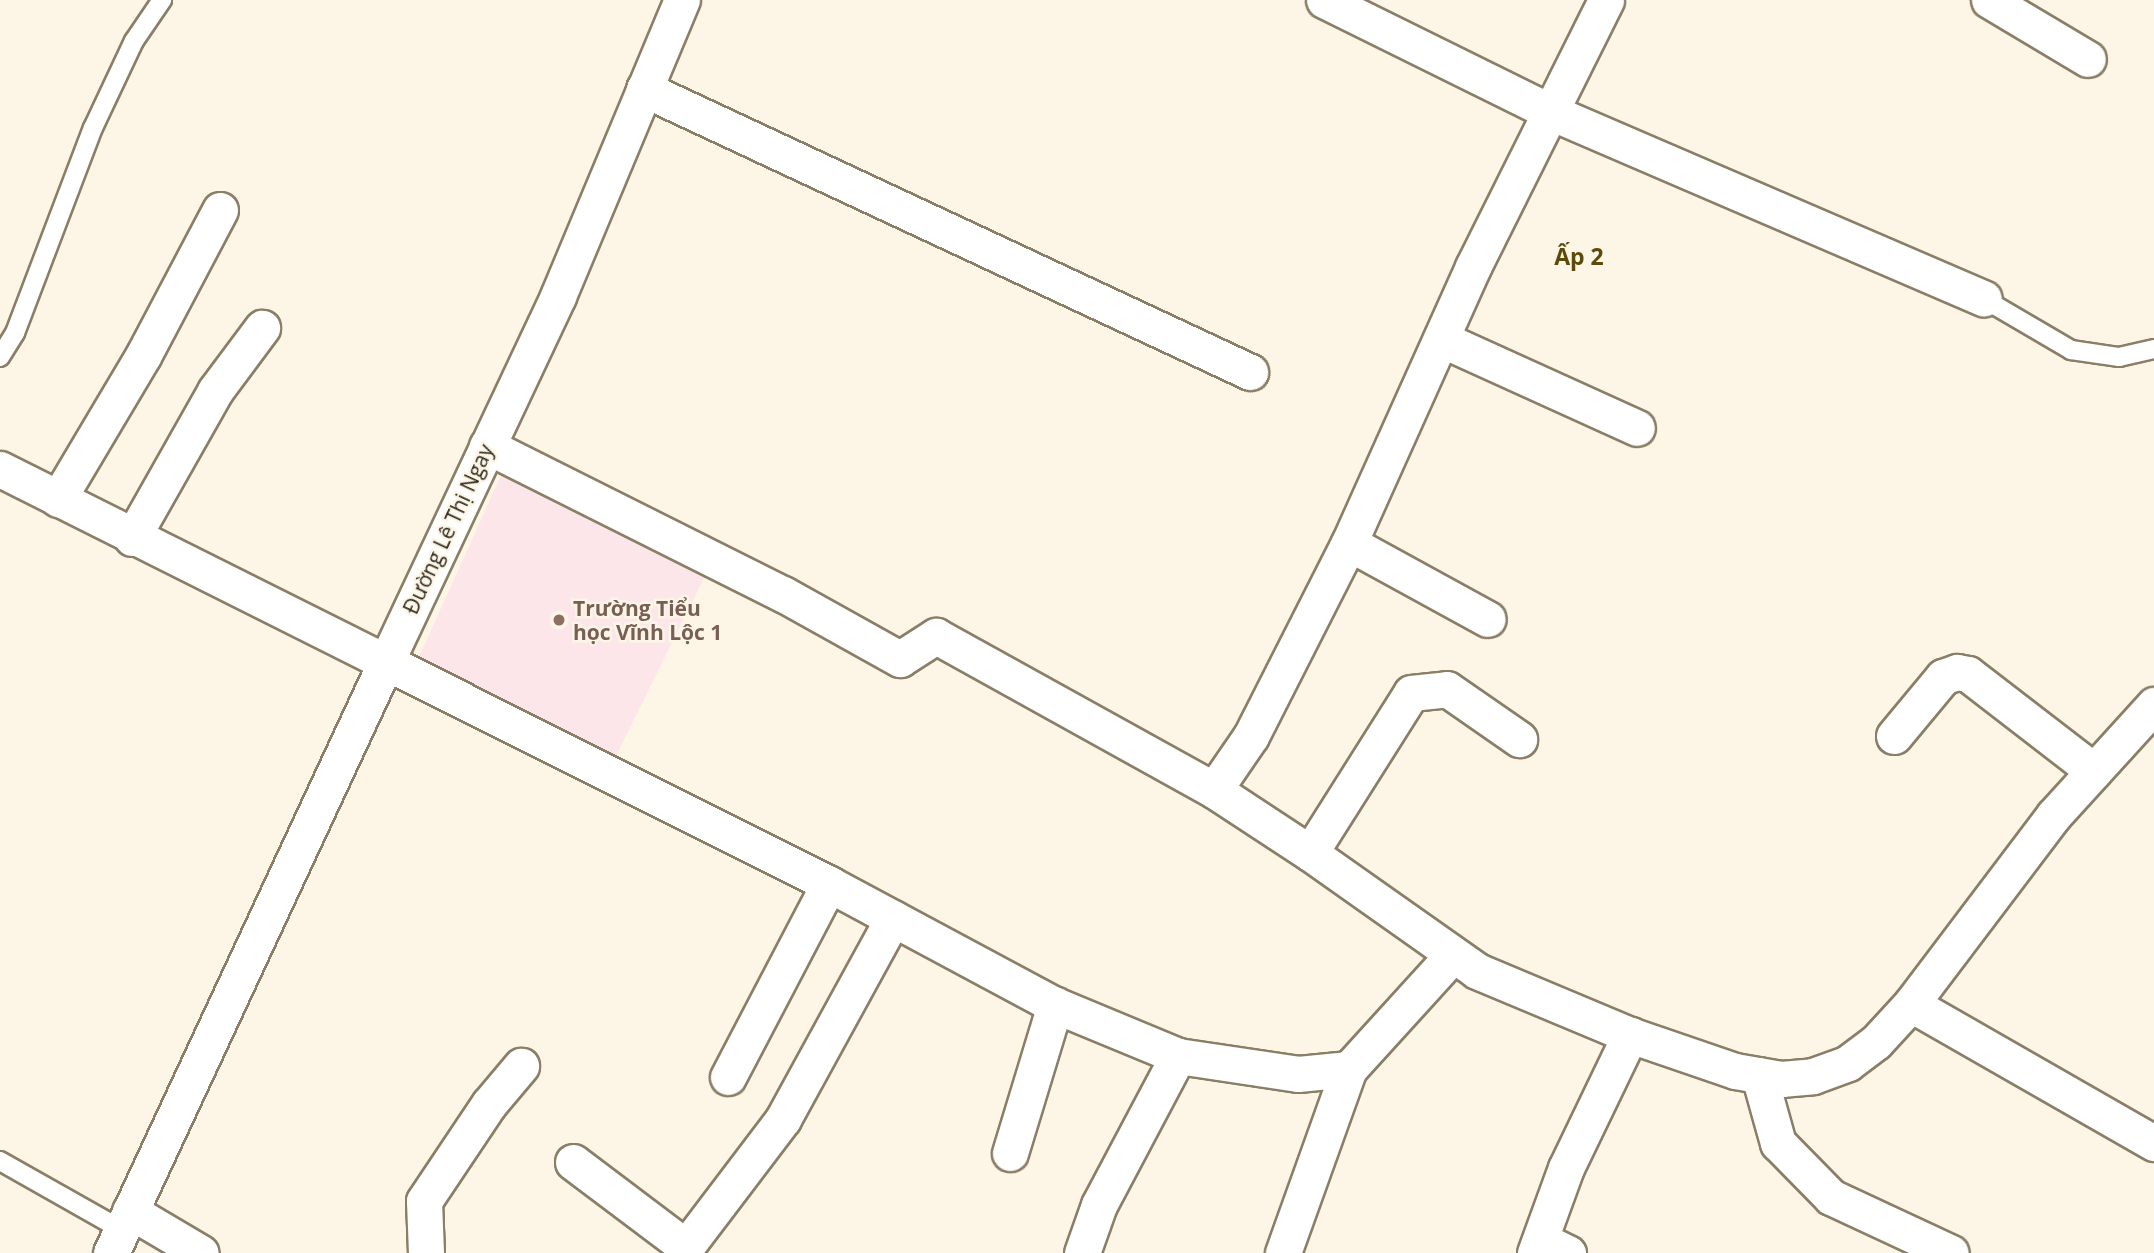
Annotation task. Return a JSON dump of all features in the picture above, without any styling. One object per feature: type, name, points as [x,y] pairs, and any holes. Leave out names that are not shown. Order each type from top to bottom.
[{"type":"street","name":"Đường Lê Thị Ngay","points":[[121,1231],[558,296],[682,0]]},
{"type":"street","points":[[1324,0],[1553,113],[1984,299]]},
{"type":"street","points":[[1214,790],[1251,736],[1349,543],[1441,339],[1606,0]]},
{"type":"street","points":[[1989,0],[2088,60]]},
{"type":"street","points":[[644,89],[1250,372]]},
{"type":"street","points":[[58,499],[143,356],[220,210]]},
{"type":"street","points":[[131,538],[215,391],[262,328]]},
{"type":"street","points":[[1441,339],[1637,428]]},
{"type":"street","points":[[487,446],[783,594],[900,659],[936,636],[1214,790],[1310,853],[1451,957],[1630,1035],[1759,1075],[1781,1079],[1813,1076],[1848,1063],[1876,1042],[1911,1004],[2054,815],[2153,709]]},
{"type":"street","points":[[0,469],[131,538],[386,662],[829,884],[1055,1005],[1178,1056],[1298,1074],[1349,1069]]},
{"type":"street","points":[[1349,543],[1488,619]]},
{"type":"street","points":[[1894,736],[1943,677],[1957,672],[1968,674],[2094,771]]},
{"type":"street","points":[[1310,853],[1411,693],[1447,690],[1519,738]]},
{"type":"street","points":[[728,1077],[829,884]]},
{"type":"street","points":[[573,1162],[686,1247],[783,1119],[894,918]]},
{"type":"street","points":[[1283,1253],[1349,1069],[1451,957]]},
{"type":"street","points":[[1911,1004],[2154,1143]]},
{"type":"street","points":[[1010,1153],[1055,1005]]},
{"type":"street","points":[[1549,1249],[1566,1168],[1630,1035]]},
{"type":"street","points":[[1082,1253],[1099,1205],[1178,1056]]},
{"type":"street","points":[[425,1253],[424,1201],[489,1104],[521,1066]]},
{"type":"street","points":[[1759,1075],[1778,1143],[1831,1198],[1951,1253]]},
{"type":"street","points":[[121,1231],[201,1253]]},
{"type":"lane","points":[[0,357],[15,333],[93,128],[134,41],[162,0]]},
{"type":"lane","points":[[1984,299],[2071,350],[2119,357],[2154,349]]},
{"type":"lane","points":[[0,1161],[121,1231]]},
{"type":"shaded area","name":"Trường Tiểu học Vĩnh Lộc 1","points":[[503,471],[707,572],[613,762],[414,668]]},
{"type":"place","name":"Trường Tiểu học Vĩnh Lộc 1","points":[[559,620]]},
{"type":"district","name":"Ấp 2","points":[[1579,256]]}]
